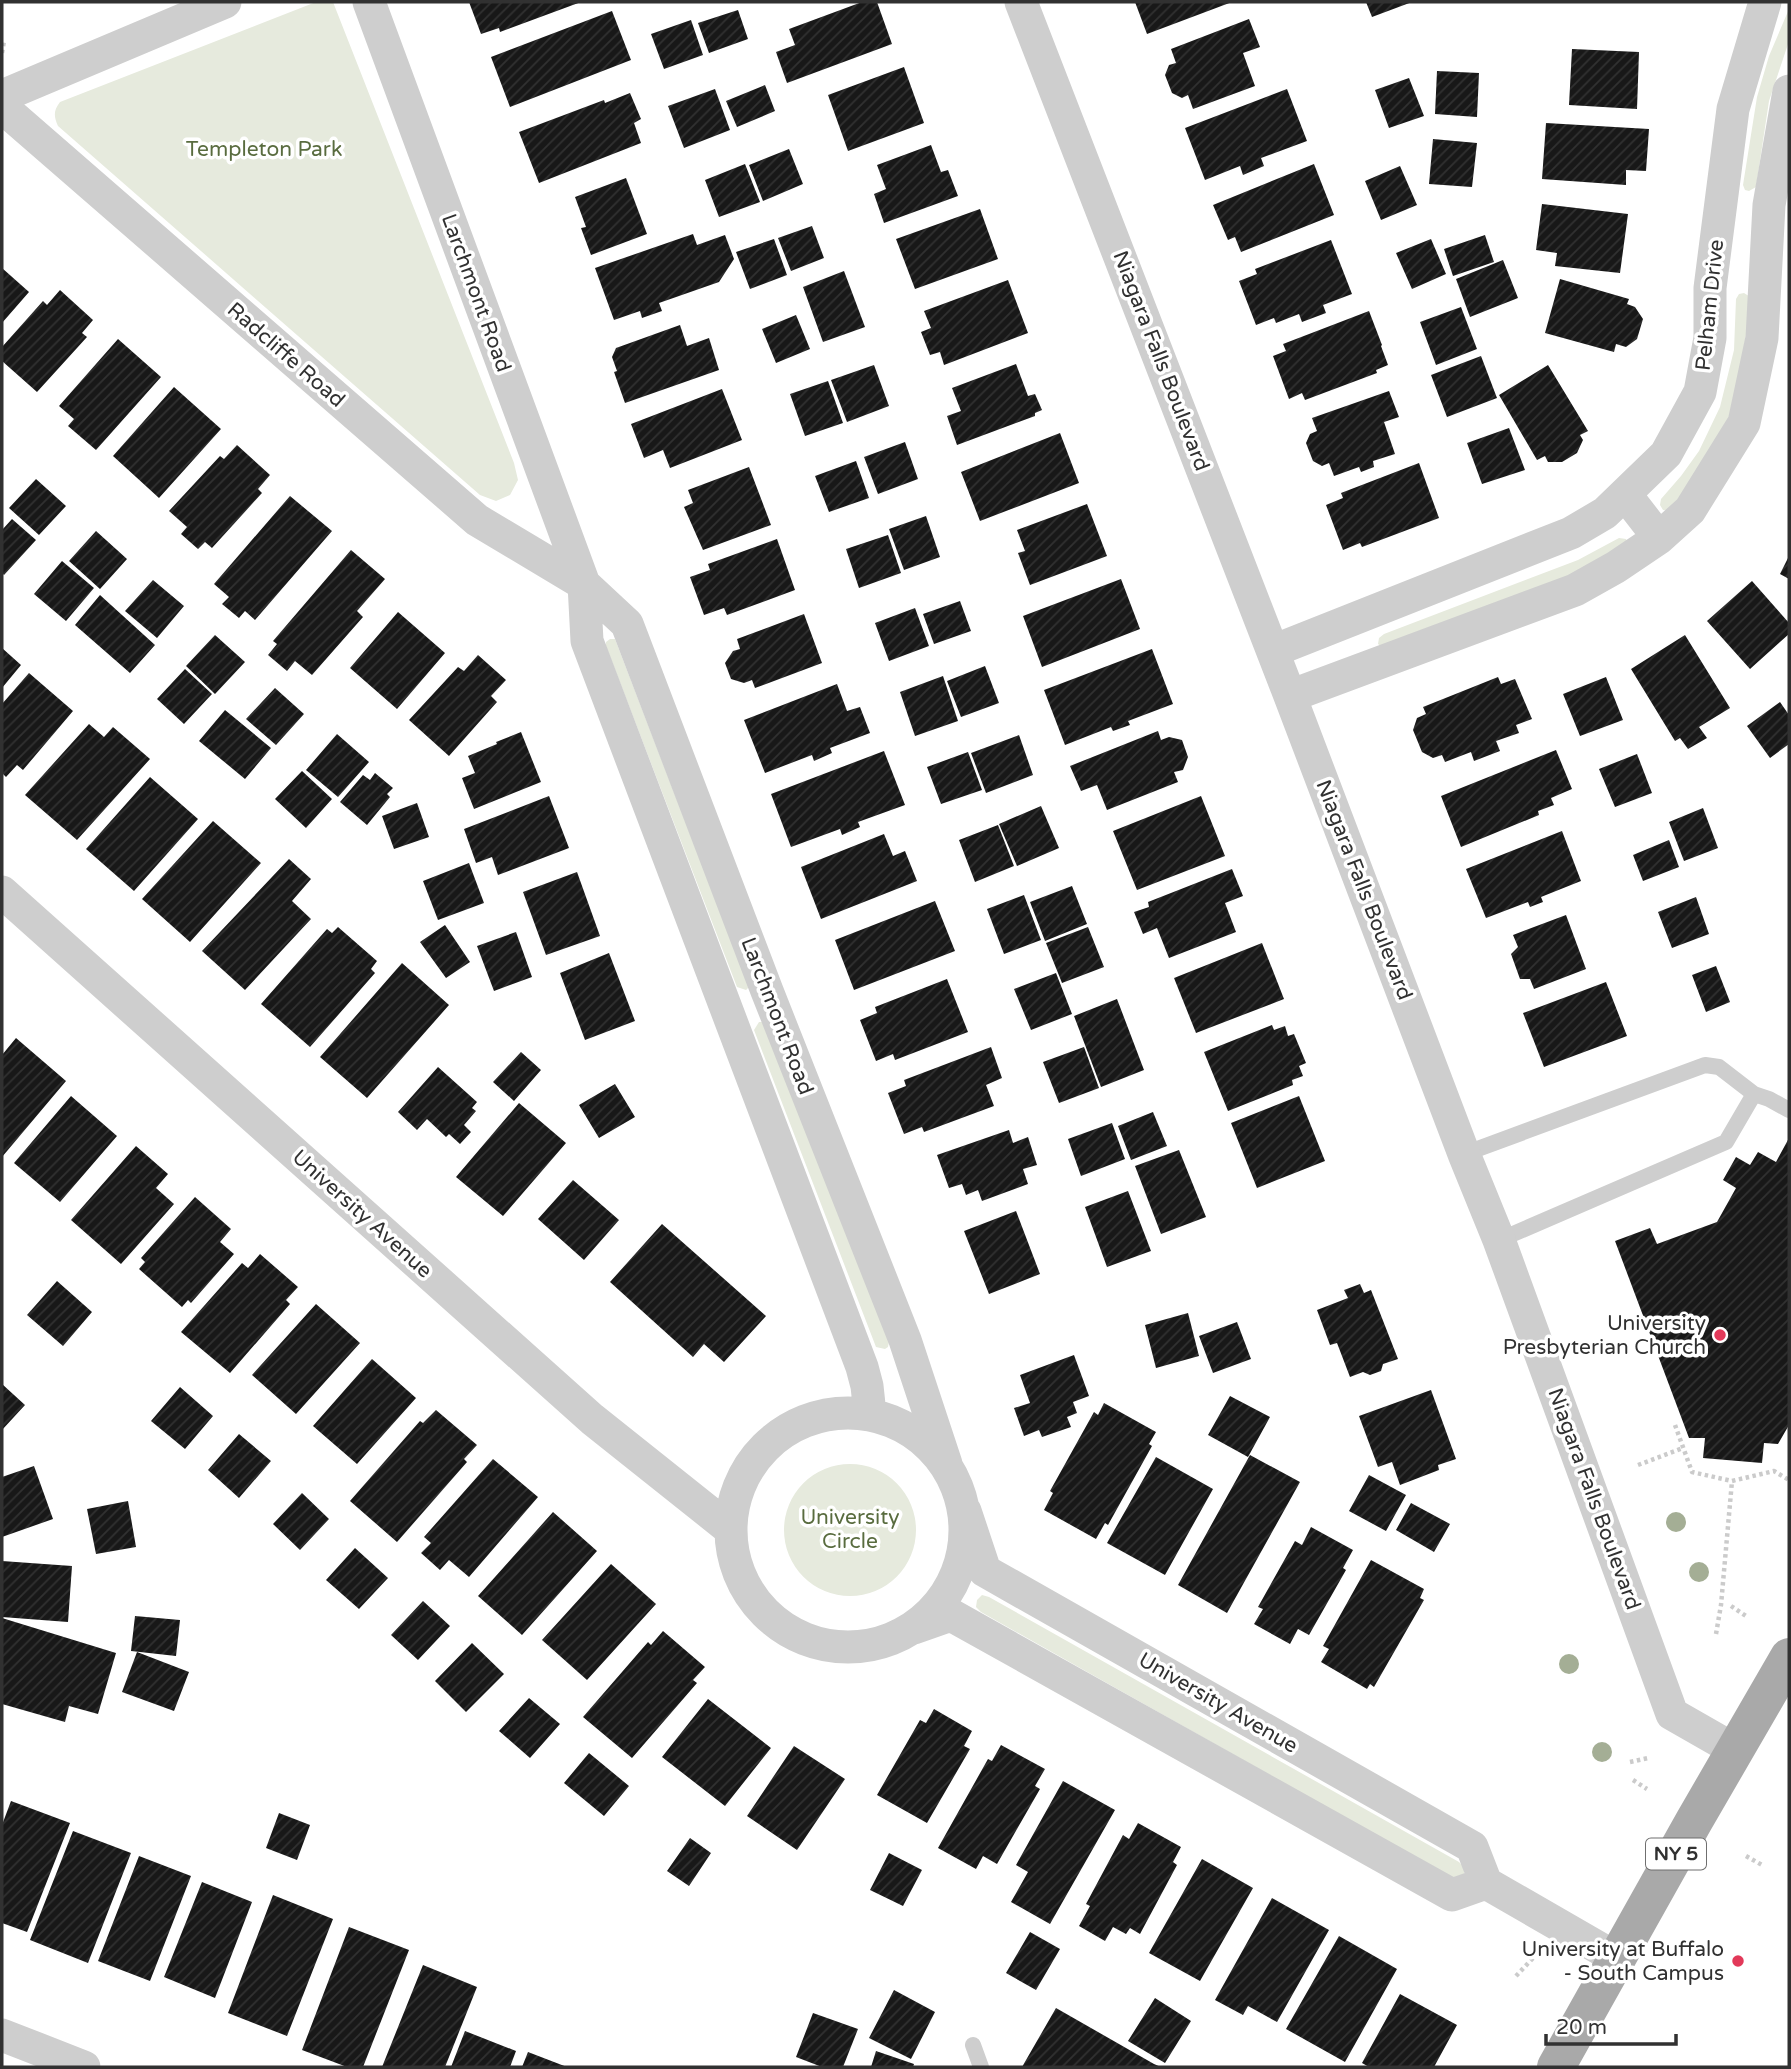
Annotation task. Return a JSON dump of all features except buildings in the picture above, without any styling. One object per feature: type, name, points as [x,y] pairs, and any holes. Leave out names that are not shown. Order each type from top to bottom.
[{"type":"main road","name":"NY 5","points":[[1556,2067],[1789,1657]]},
{"type":"street","points":[[2,96],[225,2]]},
{"type":"street","name":"Larchmont Road","points":[[369,2],[583,584],[587,641],[862,1367],[870,1414]]},
{"type":"street","name":"Niagara Falls Boulevard","points":[[1021,2],[1499,1240],[1672,1714],[1735,1750]]},
{"type":"street","name":"Pelham Drive","points":[[1273,651],[1571,533],[1605,513],[1666,454],[1700,392],[1710,338],[1710,288],[1733,109],[1765,2]]},
{"type":"street","points":[[1290,696],[1575,590],[1659,538],[1690,510],[1744,423],[1762,338],[1769,205],[1789,91]]},
{"type":"street","name":"Radcliffe Road","points":[[2,107],[477,520],[583,584]]},
{"type":"street","points":[[1717,234],[1767,240]]},
{"type":"street","points":[[1625,494],[1659,538]]},
{"type":"street","name":"Larchmont Road","points":[[583,584],[627,624],[767,991],[905,1340],[946,1464]]},
{"type":"street","name":"University Avenue","points":[[2,892],[592,1419],[730,1529]]},
{"type":"street","points":[[726,1007],[767,991]]},
{"type":"street","points":[[914,1628],[934,1611],[950,1589],[961,1564],[966,1538],[965,1511],[958,1487],[946,1464],[925,1441],[900,1424],[870,1414],[837,1413],[805,1420],[776,1436],[753,1460],[738,1489],[732,1508],[730,1529],[733,1556],[743,1583],[758,1607],[779,1626],[804,1640],[831,1647],[860,1647],[888,1641],[951,1615],[1452,1895],[1486,1883],[1618,1959]]},
{"type":"street","name":"University Avenue","points":[[965,1511],[985,1571],[1472,1847],[1486,1883]]},
{"type":"street","points":[[2,2035],[84,2067]]},
{"type":"lane","points":[[1464,1154],[1705,1065],[1719,1067],[1754,1094],[1789,1110]]},
{"type":"lane","points":[[1499,1240],[1726,1142],[1754,1094]]},
{"type":"lane","points":[[972,2045],[981,2067]]},
{"type":"path","points":[[2,54],[4,41]]},
{"type":"path","points":[[1675,1425],[1692,1472],[1732,1481],[1774,1471],[1789,1480]]},
{"type":"path","points":[[1638,1465],[1683,1448]]},
{"type":"path","points":[[1716,1634],[1732,1481]]},
{"type":"path","points":[[1731,1605],[1745,1616]]},
{"type":"path","points":[[1630,1762],[1648,1758]]},
{"type":"path","points":[[1633,1780],[1647,1789]]},
{"type":"path","points":[[1746,1856],[1762,1865]]},
{"type":"path","points":[[1516,1976],[1537,1954]]},
{"type":"green space","name":"Templeton Park","points":[[316,2],[333,2],[514,463],[518,480],[510,495],[496,501],[480,495],[58,126],[55,111],[60,102]]},
{"type":"green space","points":[[1789,9],[1789,41],[1769,101],[1756,187],[1749,191],[1745,190],[1743,185],[1757,97],[1769,56]]},
{"type":"green space","points":[[1744,293],[1752,298],[1734,409],[1712,456],[1669,511],[1663,510],[1661,499],[1699,451],[1720,407],[1734,350],[1736,299],[1739,294]]},
{"type":"green space","points":[[1619,538],[1626,539],[1628,544],[1584,575],[1383,648],[1378,644],[1379,638],[1384,634],[1578,560]]},
{"type":"green space","points":[[610,639],[615,639],[749,987],[746,990],[737,987],[606,646]]},
{"type":"green space","points":[[759,1022],[764,1022],[889,1342],[885,1349],[876,1347],[754,1030]]},
{"type":"green space","name":"University Circle","points":[[850,1464],[875,1469],[897,1483],[911,1505],[916,1530],[911,1555],[897,1577],[875,1591],[850,1596],[825,1591],[803,1577],[789,1555],[784,1530],[789,1505],[803,1483],[825,1469]]},
{"type":"green space","points":[[982,1595],[1459,1862],[1464,1867],[1464,1875],[1452,1878],[981,1612],[976,1607],[977,1600]]},
{"type":"place","name":"University Presbyterian Church","points":[[1720,1335]]},
{"type":"place","name":"University at Buffalo - South Campus","points":[[1738,1961]]}]
